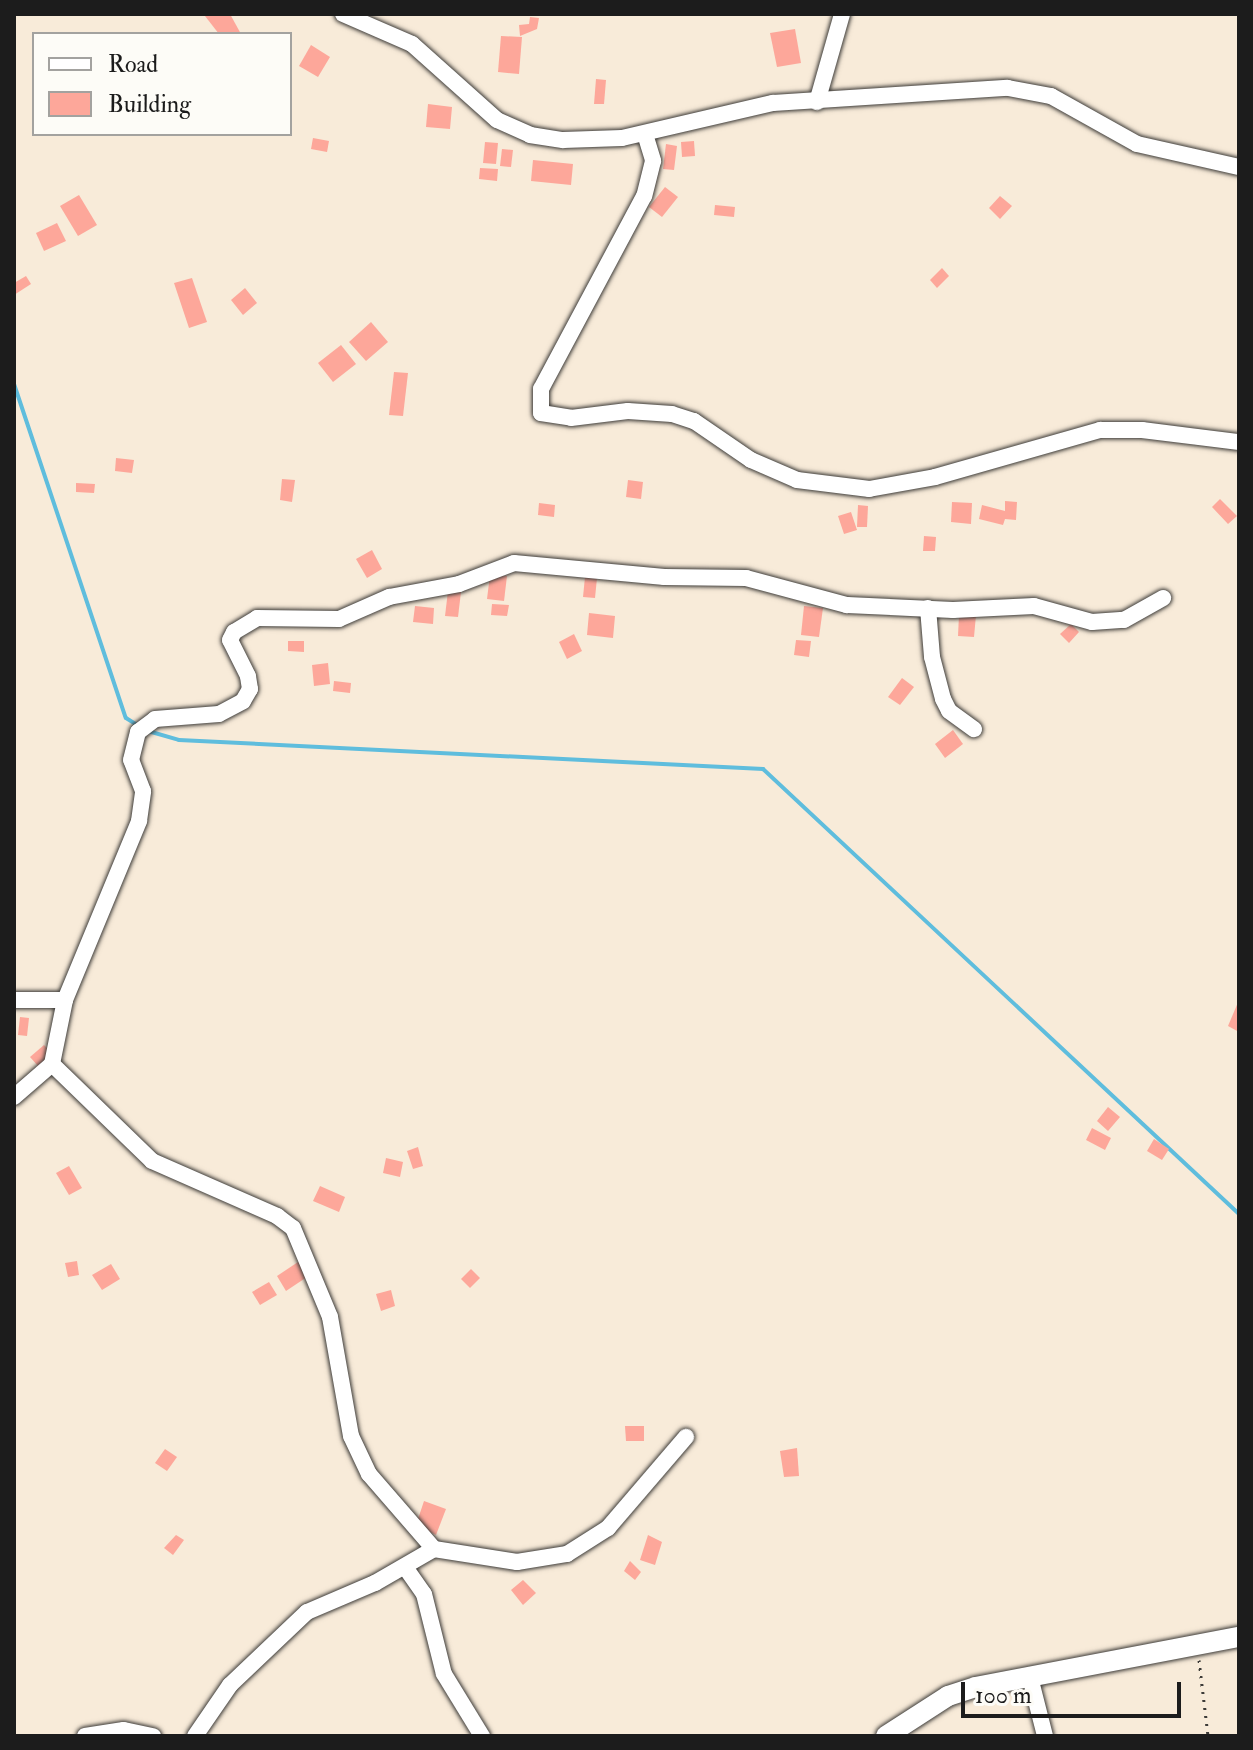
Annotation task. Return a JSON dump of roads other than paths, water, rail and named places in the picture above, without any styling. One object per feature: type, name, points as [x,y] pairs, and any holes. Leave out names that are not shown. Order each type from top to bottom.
[{"type":"street","points":[[343,14],[412,44],[497,120],[530,135],[576,140],[645,134],[758,105],[965,87],[1029,91],[1051,96],[1137,144],[1239,167]]},
{"type":"street","points":[[817,102],[842,14]]},
{"type":"street","points":[[645,134],[653,161],[644,196],[541,389],[541,413],[571,418],[628,411],[672,414],[694,421],[751,460],[797,480],[869,489],[935,477],[1100,430],[1142,430],[1239,442]]},
{"type":"street","points":[[14,1097],[52,1064],[65,1000],[139,821],[143,791],[131,760],[141,728],[219,714],[243,701],[250,689],[248,676],[230,640],[234,632],[257,618],[339,619],[389,597],[459,584],[498,565],[557,563],[623,575],[746,578],[822,601],[928,608],[1034,606],[1111,622],[1163,598]]},
{"type":"street","points":[[928,608],[932,657],[943,699],[949,711],[974,729]]},
{"type":"street","points":[[14,1000],[65,1000]]},
{"type":"street","points":[[52,1064],[152,1161],[277,1216],[293,1228],[330,1317],[351,1436],[369,1474],[434,1549],[517,1562],[567,1554],[608,1528],[686,1437]]},
{"type":"street","points":[[195,1736],[230,1685],[285,1627],[327,1600],[405,1567],[434,1549]]},
{"type":"street","points":[[405,1567],[424,1594],[444,1674],[482,1736]]},
{"type":"street","points":[[886,1736],[948,1696],[1239,1637]]},
{"type":"street","points":[[1030,1677],[1045,1736]]},
{"type":"street","points":[[85,1736],[124,1730],[153,1736]]},
{"type":"waterway","points":[[14,384],[126,718],[137,725]]},
{"type":"waterway","points":[[148,731],[179,740],[763,769],[1239,1214]]}]
